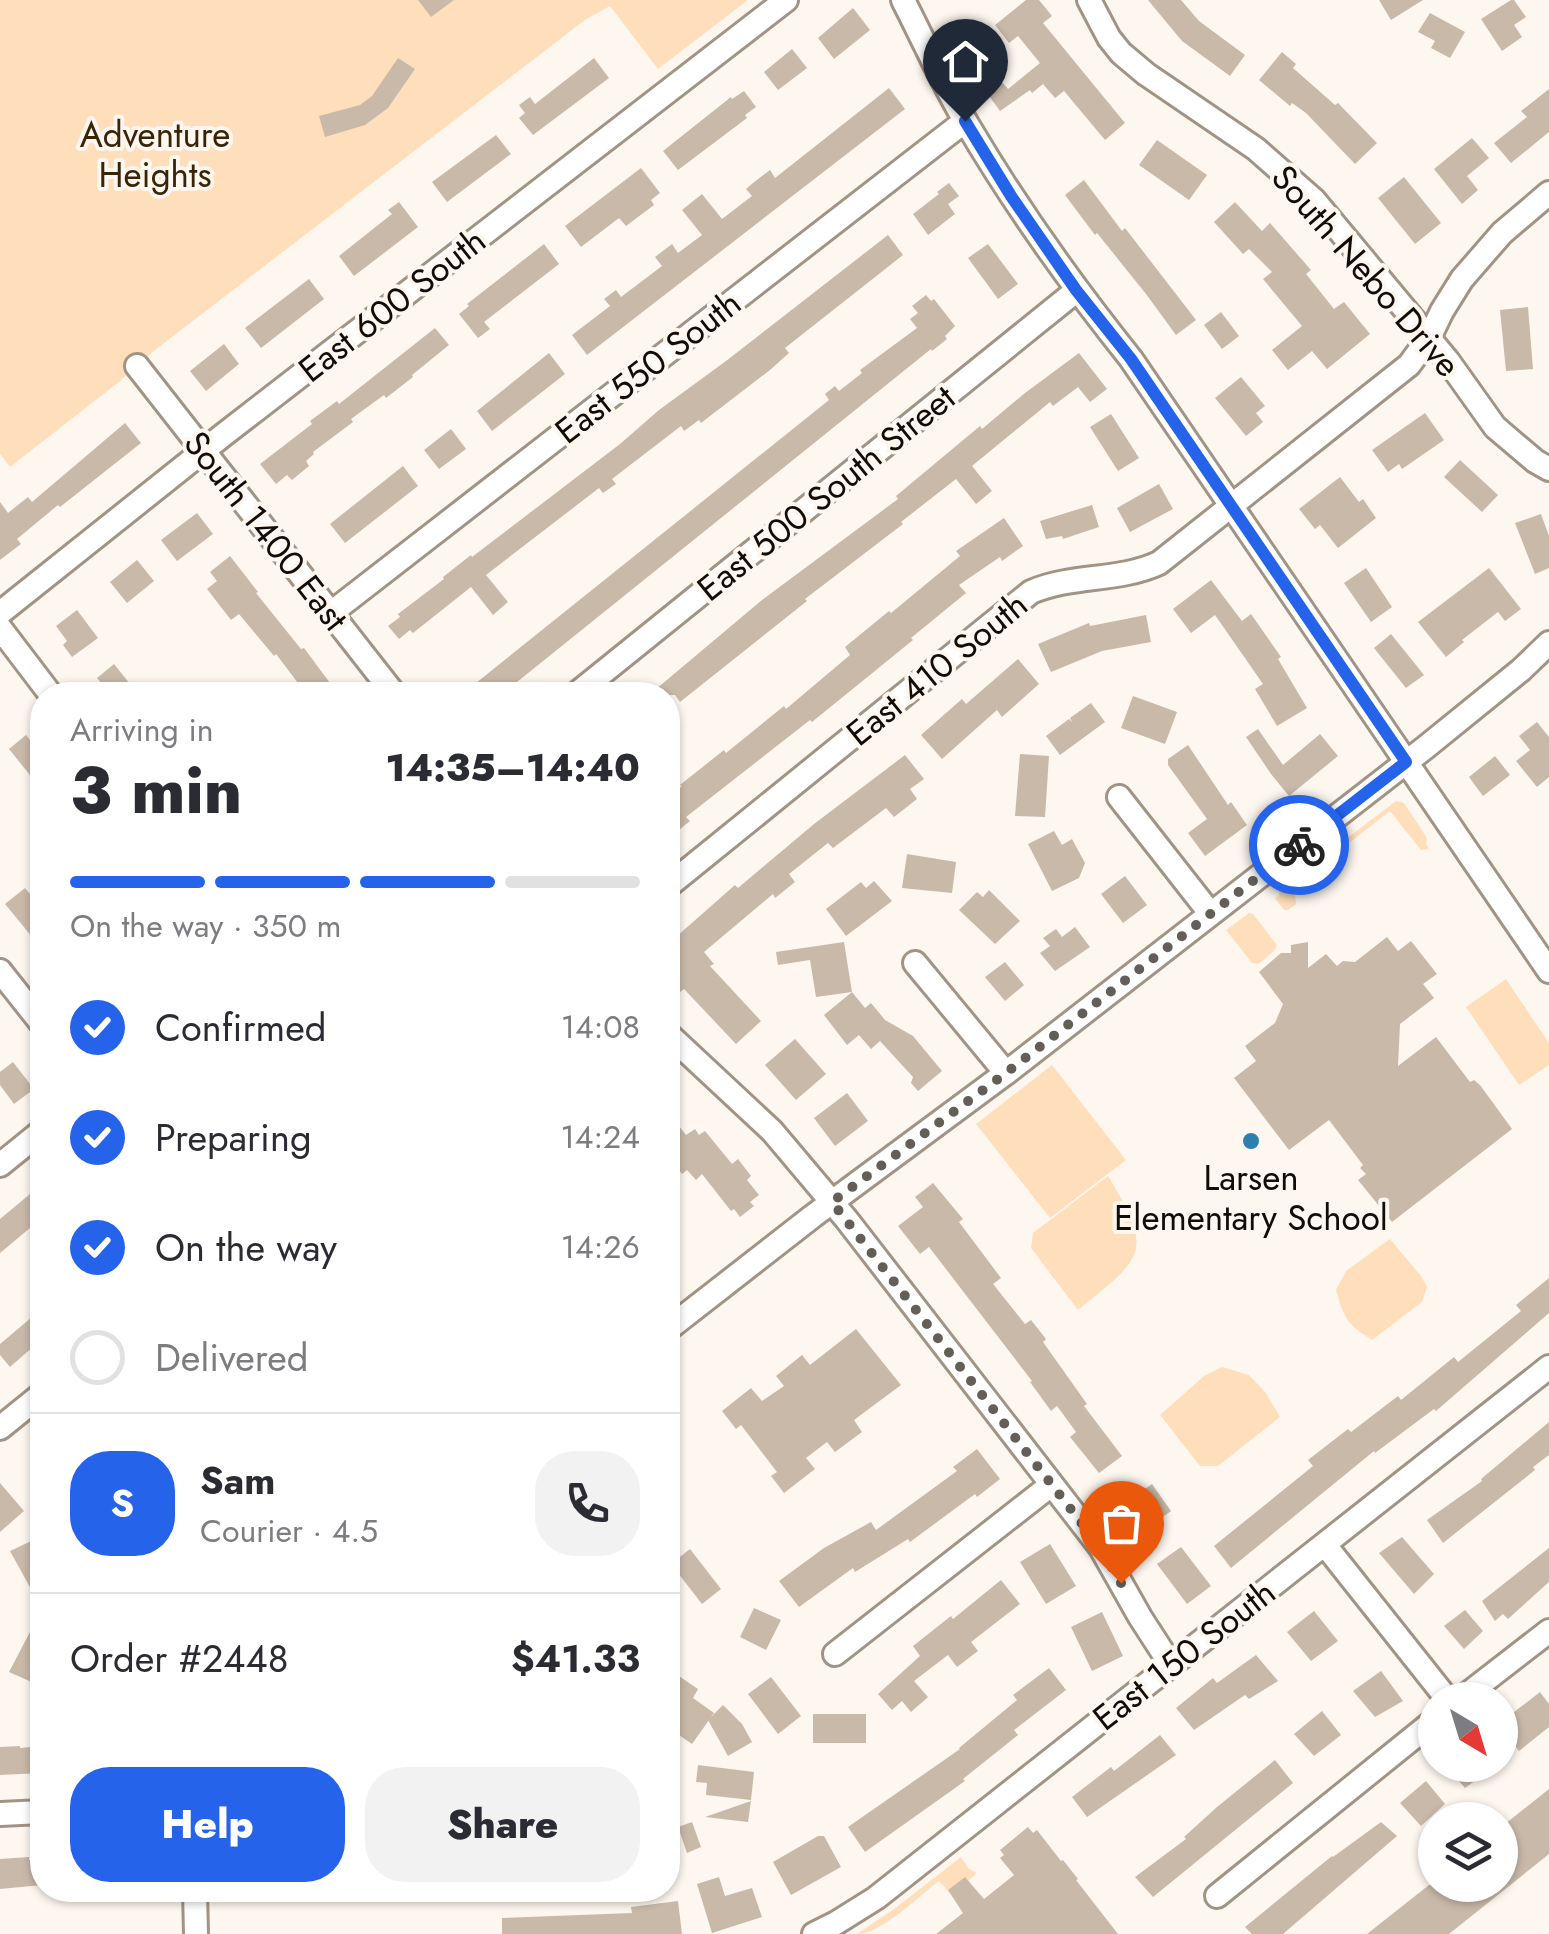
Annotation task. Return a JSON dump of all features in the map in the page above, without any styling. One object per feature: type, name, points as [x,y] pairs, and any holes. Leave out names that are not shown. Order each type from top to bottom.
[{"type":"street","name":"East 600 South","points":[[0,614],[203,450],[786,0]]},
{"type":"street","points":[[902,0],[965,121],[1011,196],[1076,290],[1131,359],[1549,971]]},
{"type":"street","name":"South Nebo Drive","points":[[1090,0],[1121,54],[1274,162],[1314,200],[1429,338],[1495,427],[1549,469]]},
{"type":"street","name":"East 550 South","points":[[331,613],[965,121]]},
{"type":"street","name":"East 410 South","points":[[680,876],[1030,592],[1058,582],[1146,569],[1232,506],[1409,365],[1462,279],[1502,233],[1549,194]]},
{"type":"street","name":"East 500 South Street","points":[[591,682],[1076,290]]},
{"type":"street","name":"South 1400 East","points":[[137,366],[385,682]]},
{"type":"street","points":[[0,628],[41,682]]},
{"type":"street","points":[[680,1320],[1406,762],[1549,643]]},
{"type":"street","points":[[1119,797],[1210,914]]},
{"type":"street","points":[[915,963],[1006,1073]]},
{"type":"street","points":[[0,970],[30,1009]]},
{"type":"street","points":[[680,1045],[772,1131],[832,1202],[1101,1548],[1171,1665]]},
{"type":"street","points":[[0,1165],[30,1141]]},
{"type":"street","name":"East 150 South","points":[[814,1934],[876,1898],[1549,1367]]},
{"type":"street","points":[[0,1428],[30,1404]]},
{"type":"street","points":[[835,1654],[1051,1485]]},
{"type":"street","points":[[1325,1546],[1434,1682]]},
{"type":"street","points":[[1483,1682],[1549,1631]]},
{"type":"street","points":[[1218,1896],[1418,1734]]},
{"type":"street","points":[[0,1814],[30,1813]]},
{"type":"street","points":[[195,1902],[196,1934]]},
{"type":"green space","name":"Adventure Heights","points":[[0,0],[748,0],[658,69],[610,6],[585,20],[155,350],[10,467],[0,454]]},
{"type":"green space","points":[[1396,801],[1404,803],[1427,838],[1429,849],[1421,850],[1390,811],[1294,886],[1296,904],[1284,910],[1275,898],[1279,890]]},
{"type":"green space","points":[[1249,913],[1277,945],[1258,964],[1252,963],[1226,930]]},
{"type":"green space","points":[[1506,979],[1549,1043],[1549,1065],[1519,1085],[1466,1007]]},
{"type":"green space","points":[[1052,1065],[1126,1160],[1050,1218],[976,1124]]},
{"type":"green space","points":[[1108,1176],[1132,1222],[1135,1252],[1117,1278],[1078,1310],[1031,1248],[1033,1233]]},
{"type":"green space","points":[[1390,1239],[1427,1287],[1422,1302],[1372,1340],[1348,1320],[1336,1290],[1346,1271]]},
{"type":"green space","points":[[1222,1367],[1249,1375],[1280,1417],[1218,1466],[1200,1466],[1160,1415],[1204,1376]]},
{"type":"green space","points":[[961,1857],[976,1872],[952,1895],[939,1881],[888,1921],[857,1934],[894,1909]]},
{"type":"building","points":[[418,0],[454,0],[431,17]]},
{"type":"building","points":[[1026,0],[1039,0],[1052,16],[1043,23],[1125,123],[1105,140],[1064,91],[1055,98],[1043,84],[1000,111],[987,93],[1002,82],[1008,89],[1040,63],[1018,36],[1009,43],[995,25]]},
{"type":"building","points":[[1148,0],[1181,0],[1199,21],[1245,55],[1230,76],[1182,41]]},
{"type":"building","points":[[1379,0],[1423,0],[1391,20]]},
{"type":"building","points":[[1511,0],[1526,17],[1514,25],[1522,37],[1502,51],[1481,19]]},
{"type":"building","points":[[853,8],[870,30],[834,59],[818,38]]},
{"type":"building","points":[[1430,13],[1465,32],[1450,58],[1431,48],[1435,41],[1418,32]]},
{"type":"building","points":[[792,49],[807,68],[778,90],[764,72]]},
{"type":"building","points":[[1282,52],[1296,64],[1293,68],[1335,105],[1338,103],[1377,143],[1355,164],[1306,113],[1292,103],[1290,106],[1259,80]]},
{"type":"building","points":[[398,58],[415,69],[388,108],[365,125],[325,137],[319,116],[360,105],[372,96]]},
{"type":"building","points":[[594,58],[609,78],[533,135],[519,118],[525,113],[519,105],[530,97],[535,104]]},
{"type":"building","points":[[889,88],[905,109],[587,355],[572,335],[610,306],[604,299],[616,290],[621,297],[662,266],[655,257],[672,244],[678,253],[702,235],[682,210],[702,194],[722,219],[752,196],[746,189],[753,183],[770,170],[775,178]]},
{"type":"building","points":[[1549,89],[1549,132],[1511,163],[1494,143],[1527,117],[1521,111]]},
{"type":"building","points":[[744,91],[756,107],[745,115],[747,118],[678,170],[663,151]]},
{"type":"building","points":[[496,135],[511,154],[447,202],[432,182]]},
{"type":"building","points":[[1472,138],[1489,158],[1467,176],[1478,190],[1462,204],[1434,169]]},
{"type":"building","points":[[1157,140],[1207,175],[1189,200],[1139,165]]},
{"type":"building","points":[[641,168],[660,193],[651,200],[654,205],[626,226],[619,218],[581,247],[565,226]]},
{"type":"building","points":[[1404,177],[1441,223],[1415,244],[1378,198]]},
{"type":"building","points":[[1084,180],[1196,320],[1176,335],[1065,195]]},
{"type":"building","points":[[949,183],[959,196],[948,204],[955,214],[928,235],[913,214]]},
{"type":"building","points":[[399,202],[418,227],[354,276],[339,256],[392,214],[388,210]]},
{"type":"building","points":[[1235,202],[1262,231],[1270,223],[1311,270],[1306,274],[1334,309],[1344,302],[1370,334],[1327,369],[1312,351],[1288,370],[1272,350],[1302,326],[1263,279],[1272,272],[1249,249],[1243,254],[1214,222]]},
{"type":"building","points":[[888,235],[903,255],[785,348],[789,353],[770,370],[701,423],[699,420],[684,431],[681,426],[612,479],[616,484],[603,493],[599,488],[486,575],[508,602],[493,615],[471,587],[413,633],[410,630],[399,639],[388,626],[471,555]]},
{"type":"building","points":[[544,244],[559,264],[484,322],[490,329],[478,338],[459,314]]},
{"type":"building","points":[[988,244],[1018,284],[998,299],[968,258]]},
{"type":"building","points":[[309,279],[324,299],[261,348],[245,328]]},
{"type":"building","points":[[926,295],[931,301],[934,299],[955,326],[945,336],[947,339],[517,682],[477,682],[829,400],[825,394],[835,386],[839,391],[862,373],[860,370],[917,328],[910,319],[918,313],[912,306]]},
{"type":"building","points":[[1528,307],[1533,369],[1506,371],[1500,310]]},
{"type":"building","points":[[1221,312],[1239,336],[1222,349],[1204,325]]},
{"type":"building","points":[[435,328],[449,345],[386,398],[384,395],[351,419],[353,422],[313,452],[306,461],[309,466],[292,480],[287,475],[276,484],[260,464],[312,424],[310,421],[337,401],[339,404]]},
{"type":"building","points":[[224,344],[239,364],[206,391],[190,371]]},
{"type":"building","points":[[549,353],[565,374],[492,431],[477,411]]},
{"type":"building","points":[[1079,353],[1107,389],[1090,402],[1078,387],[1053,406],[1050,402],[972,466],[992,491],[976,504],[956,479],[680,702],[680,682],[664,682],[762,600],[898,499],[896,496]]},
{"type":"building","points":[[1241,377],[1265,406],[1256,413],[1263,422],[1246,436],[1215,398]]},
{"type":"building","points":[[1425,413],[1444,440],[1402,469],[1399,464],[1388,472],[1372,450]]},
{"type":"building","points":[[1111,414],[1139,458],[1118,471],[1090,427]]},
{"type":"building","points":[[125,423],[141,443],[17,539],[21,544],[0,560],[0,502],[8,513],[28,497],[32,502]]},
{"type":"building","points":[[451,429],[466,449],[439,469],[424,450]]},
{"type":"building","points":[[1460,460],[1498,495],[1482,512],[1444,477]]},
{"type":"building","points":[[403,466],[418,486],[345,543],[330,524]]},
{"type":"building","points":[[1340,477],[1376,518],[1338,548],[1320,525],[1315,529],[1299,509]]},
{"type":"building","points":[[1159,484],[1173,509],[1130,532],[1117,508]]},
{"type":"building","points":[[1092,505],[1099,527],[1063,539],[1046,539],[1040,521]]},
{"type":"building","points":[[197,513],[213,534],[177,561],[161,540]]},
{"type":"building","points":[[1541,514],[1549,536],[1549,568],[1535,574],[1515,523]]},
{"type":"building","points":[[1004,518],[1023,546],[959,585],[966,593],[913,640],[686,817],[690,821],[680,829],[680,785],[784,706],[786,709],[850,655],[845,647],[960,556],[956,551]]},
{"type":"building","points":[[230,556],[329,682],[297,682],[239,614],[231,620],[207,589],[217,581],[210,572]]},
{"type":"building","points":[[137,560],[154,581],[127,603],[110,582]]},
{"type":"building","points":[[1366,568],[1392,607],[1371,622],[1344,583]]},
{"type":"building","points":[[1489,568],[1521,609],[1505,621],[1498,612],[1446,657],[1418,622]]},
{"type":"building","points":[[1211,580],[1242,621],[1251,614],[1281,657],[1278,659],[1307,708],[1277,726],[1255,689],[1263,684],[1215,615],[1191,633],[1173,609]]},
{"type":"building","points":[[77,610],[98,638],[72,657],[56,626]]},
{"type":"building","points":[[1146,615],[1151,642],[1102,651],[1051,672],[1038,644],[1089,623],[1090,626]]},
{"type":"building","points":[[1391,634],[1424,675],[1406,688],[1374,648]]},
{"type":"building","points":[[1018,659],[1039,684],[1002,717],[997,710],[942,759],[921,735],[962,699],[966,704]]},
{"type":"building","points":[[114,664],[129,682],[100,682],[97,678]]},
{"type":"building","points":[[1133,696],[1177,712],[1165,744],[1121,728]]},
{"type":"building","points":[[1091,703],[1105,722],[1060,755],[1046,736],[1069,719],[1072,722],[1070,718]]},
{"type":"building","points":[[1537,722],[1549,737],[1549,777],[1537,787],[1516,761],[1530,750],[1519,736]]},
{"type":"building","points":[[1258,729],[1283,765],[1320,734],[1338,756],[1289,796],[1246,737]]},
{"type":"building","points":[[26,735],[30,740],[30,775],[9,749]]},
{"type":"building","points":[[1188,745],[1228,805],[1231,802],[1247,825],[1205,856],[1188,833],[1207,819],[1168,765],[1168,759]]},
{"type":"building","points":[[1020,754],[1049,756],[1045,817],[1015,816]]},
{"type":"building","points":[[905,755],[924,779],[910,789],[917,799],[894,817],[886,808],[833,848],[828,843],[789,874],[795,882],[775,898],[773,894],[704,952],[714,964],[710,966],[761,1021],[736,1044],[684,989],[680,992],[680,933]]},
{"type":"building","points":[[1495,756],[1510,775],[1483,796],[1469,777]]},
{"type":"building","points":[[1054,831],[1062,845],[1072,839],[1085,863],[1079,878],[1052,891],[1028,844]]},
{"type":"building","points":[[907,854],[956,862],[952,893],[902,888]]},
{"type":"building","points":[[1125,876],[1147,905],[1123,923],[1101,894]]},
{"type":"building","points":[[874,881],[892,901],[846,936],[826,909],[861,882],[866,888]]},
{"type":"building","points":[[25,888],[30,894],[30,934],[5,904]]},
{"type":"building","points":[[989,890],[1020,921],[995,944],[959,910],[977,892],[983,897]]},
{"type":"building","points":[[1075,927],[1090,947],[1055,971],[1040,953],[1050,946],[1043,938],[1056,929],[1062,937]]},
{"type":"building","points":[[1387,937],[1398,951],[1411,941],[1437,974],[1423,984],[1434,998],[1400,1024],[1398,1066],[1436,1037],[1470,1082],[1474,1080],[1480,1085],[1512,1129],[1392,1222],[1358,1180],[1366,1174],[1360,1168],[1363,1165],[1329,1120],[1289,1150],[1234,1078],[1256,1061],[1245,1046],[1275,1023],[1283,1004],[1259,972],[1281,953],[1291,953],[1291,945],[1308,942],[1308,968],[1326,954],[1337,966],[1343,961],[1355,962]]},
{"type":"building","points":[[844,942],[852,992],[816,997],[810,960],[778,965],[776,952]]},
{"type":"building","points":[[1005,962],[1024,985],[1005,1001],[985,977]]},
{"type":"building","points":[[852,992],[865,1008],[871,1003],[885,1020],[913,1036],[942,1071],[918,1091],[911,1083],[913,1077],[880,1041],[871,1049],[859,1035],[847,1045],[824,1015]]},
{"type":"building","points":[[795,1039],[826,1074],[796,1100],[765,1065]]},
{"type":"building","points":[[13,1062],[30,1084],[30,1092],[14,1104],[0,1085],[0,1072]]},
{"type":"building","points":[[847,1093],[868,1121],[835,1146],[814,1118]]},
{"type":"building","points":[[680,1127],[686,1135],[695,1129],[699,1135],[705,1131],[732,1164],[738,1159],[759,1195],[750,1202],[754,1206],[740,1217],[702,1174],[696,1180],[687,1170],[682,1174]]},
{"type":"building","points":[[933,1183],[963,1219],[959,1222],[1001,1278],[993,1284],[1025,1324],[1031,1320],[1046,1339],[1043,1342],[1087,1404],[1084,1406],[1122,1456],[1099,1473],[1070,1437],[1076,1432],[1057,1406],[1051,1411],[929,1247],[920,1254],[898,1226],[923,1207],[915,1197]]},
{"type":"building","points":[[30,1194],[30,1228],[0,1253],[0,1219]]},
{"type":"building","points":[[1549,1278],[1549,1313],[1436,1411],[1374,1451],[1231,1568],[1214,1546],[1313,1466],[1308,1460],[1398,1396],[1401,1400],[1454,1357],[1458,1362],[1521,1311],[1516,1305]]},
{"type":"building","points":[[30,1319],[30,1350],[10,1367],[0,1355],[0,1344]]},
{"type":"building","points":[[856,1329],[901,1385],[854,1420],[862,1432],[835,1452],[827,1442],[806,1458],[815,1469],[784,1493],[771,1476],[777,1472],[741,1425],[736,1429],[722,1411],[751,1388],[762,1401],[784,1386],[776,1376],[802,1355],[810,1365]]},
{"type":"building","points":[[1549,1422],[1549,1455],[1443,1543],[1427,1520],[1482,1481]]},
{"type":"building","points":[[977,1449],[1000,1479],[910,1542],[908,1539],[855,1572],[853,1568],[799,1607],[779,1581],[824,1548],[871,1522],[876,1530],[957,1471],[953,1467]]},
{"type":"building","points":[[0,1483],[24,1511],[0,1532]]},
{"type":"building","points":[[1152,1484],[1171,1511],[1148,1528],[1128,1501]]},
{"type":"building","points":[[1402,1537],[1434,1574],[1414,1594],[1379,1553]]},
{"type":"building","points":[[30,1542],[30,1587],[10,1551]]},
{"type":"building","points":[[1050,1544],[1076,1586],[1046,1604],[1020,1562]]},
{"type":"building","points":[[1181,1547],[1211,1586],[1187,1604],[1157,1564]]},
{"type":"building","points":[[1549,1548],[1549,1582],[1508,1619],[1503,1614],[1495,1621],[1482,1601]]},
{"type":"building","points":[[690,1549],[721,1589],[702,1604],[680,1576],[680,1557]]},
{"type":"building","points":[[1001,1580],[1020,1604],[971,1642],[978,1651],[957,1667],[948,1655],[914,1681],[928,1697],[911,1712],[902,1701],[892,1710],[878,1694],[920,1656],[913,1646]]},
{"type":"building","points":[[754,1608],[781,1620],[766,1650],[740,1637]]},
{"type":"building","points":[[1465,1610],[1483,1631],[1464,1649],[1444,1626]]},
{"type":"building","points":[[1314,1611],[1338,1641],[1311,1661],[1287,1632]]},
{"type":"building","points":[[1102,1612],[1123,1656],[1092,1671],[1071,1627]]},
{"type":"building","points":[[30,1632],[30,1681],[9,1672]]},
{"type":"building","points":[[1256,1655],[1278,1681],[1249,1699],[1245,1695],[1194,1730],[1176,1708],[1213,1678],[1217,1683]]},
{"type":"building","points":[[1049,1668],[1066,1690],[1014,1730],[1018,1735],[965,1781],[865,1852],[848,1827],[960,1749],[1017,1700],[1013,1695]]},
{"type":"building","points":[[1381,1671],[1403,1701],[1375,1717],[1353,1691]]},
{"type":"building","points":[[680,1677],[698,1689],[693,1698],[714,1713],[692,1744],[680,1736]]},
{"type":"building","points":[[771,1677],[801,1716],[778,1734],[748,1694]]},
{"type":"building","points":[[1540,1692],[1549,1704],[1549,1727],[1519,1751],[1518,1750],[1518,1709]]},
{"type":"building","points":[[723,1705],[742,1724],[752,1742],[728,1756],[708,1720]]},
{"type":"building","points":[[1322,1711],[1341,1735],[1314,1756],[1294,1734]]},
{"type":"building","points":[[813,1714],[866,1714],[866,1743],[813,1743]]},
{"type":"building","points":[[1160,1735],[1176,1755],[1087,1817],[1072,1797]]},
{"type":"building","points":[[0,1747],[30,1747],[30,1774],[0,1775]]},
{"type":"building","points":[[1275,1760],[1293,1783],[1153,1897],[1135,1877],[1186,1839],[1217,1807]]},
{"type":"building","points":[[698,1765],[754,1772],[751,1800],[706,1795],[707,1783],[696,1782]]},
{"type":"building","points":[[1425,1782],[1443,1802],[1418,1802],[1418,1823],[1400,1803]]},
{"type":"building","points":[[1549,1789],[1549,1854],[1518,1879],[1518,1814]]},
{"type":"building","points":[[751,1801],[748,1822],[705,1817]]},
{"type":"building","points":[[692,1822],[701,1847],[687,1853],[680,1826]]},
{"type":"building","points":[[1381,1822],[1397,1836],[1283,1934],[1252,1934],[1245,1927],[1332,1856]]},
{"type":"building","points":[[1028,1827],[1033,1833],[1037,1830],[1063,1860],[1118,1934],[936,1934],[963,1913],[948,1890],[965,1877],[984,1899],[1014,1875],[1000,1858],[1004,1855],[1000,1850]]},
{"type":"building","points":[[824,1836],[841,1867],[791,1895],[773,1862]]},
{"type":"building","points":[[29,1857],[30,1886],[0,1889],[0,1859]]},
{"type":"building","points":[[719,1877],[725,1896],[752,1888],[762,1917],[712,1933],[697,1884]]},
{"type":"building","points":[[1418,1894],[1418,1902],[1489,1902],[1449,1934],[1367,1934]]},
{"type":"building","points":[[678,1902],[682,1934],[502,1934],[502,1918],[632,1913],[631,1907]]},
{"type":"way so far","points":[[1121,1583],[1101,1548],[832,1202],[1006,1073],[1299,845]]},
{"type":"place","name":"Larsen Elementary School","points":[[1251,1141]]},
{"type":"route","points":[[965,121],[1011,196],[1076,290],[1131,359],[1406,762],[1299,845]]}]
